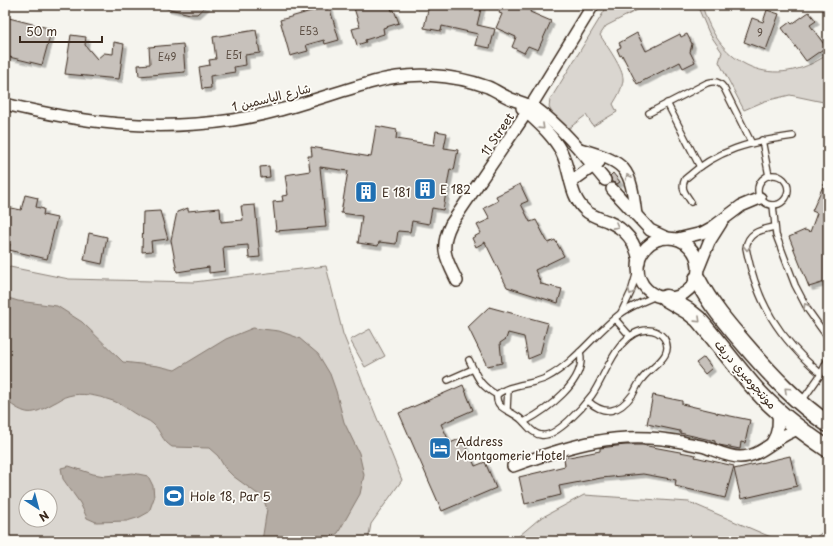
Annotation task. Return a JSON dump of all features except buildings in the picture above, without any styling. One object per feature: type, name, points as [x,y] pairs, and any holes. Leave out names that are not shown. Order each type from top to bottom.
[{"type":"street","name":"11 Street","points":[[457,281],[445,255],[444,244],[446,234],[451,224],[529,110],[593,5]]},
{"type":"street","name":"شارع الياسمين 1","points":[[5,104],[76,120],[122,125],[159,126],[196,124],[233,120],[269,113],[375,81],[403,76],[432,75],[460,79],[488,88],[514,100],[529,110]]},
{"type":"street","points":[[529,110],[559,128],[580,149],[593,166],[650,230],[686,243],[697,258],[698,273]]},
{"type":"street","points":[[529,110],[555,142],[565,161],[577,202],[595,217],[617,225],[626,232],[635,246],[639,277],[648,291],[661,297],[676,298],[684,294],[692,287],[709,242],[723,219]]},
{"type":"street","points":[[580,149],[606,157],[615,161],[622,167],[632,183],[636,215]]},
{"type":"street","points":[[571,182],[606,157]]},
{"type":"street","points":[[638,265],[642,253],[649,245],[657,240],[702,233],[741,206],[760,198]]},
{"type":"street","name":"مونتجوميري دريف","points":[[698,273],[708,299],[718,313],[771,375],[801,403],[828,424]]},
{"type":"street","name":"مونتجوميري دريف","points":[[661,297],[688,311],[698,319],[754,387],[777,410],[828,449]]},
{"type":"street","points":[[772,444],[779,424],[777,410]]},
{"type":"street","points":[[513,466],[560,449],[608,439],[657,439],[681,442],[740,457],[752,456],[787,433],[800,429]]},
{"type":"lane","points":[[649,113],[707,83],[717,81],[722,84],[751,142]]},
{"type":"lane","points":[[667,103],[700,167]]},
{"type":"lane","points":[[691,202],[685,193],[683,184],[685,179],[700,167],[733,148],[751,142],[793,136]]},
{"type":"lane","points":[[762,140],[769,176]]},
{"type":"lane","points":[[774,175],[784,179],[789,189],[786,199],[782,203],[773,205],[767,204],[760,198],[758,192],[760,182],[769,176],[774,175]]},
{"type":"lane","points":[[773,205],[774,227],[778,242],[801,298],[811,316],[828,338]]},
{"type":"lane","points":[[774,227],[754,233],[746,242],[747,254],[755,284],[771,318],[782,334],[820,374]]},
{"type":"lane","points":[[588,401],[602,411],[615,410],[627,401],[646,373],[664,357],[667,350],[667,343],[663,337],[658,332],[652,330],[645,330],[630,336],[617,350],[588,401],[572,418],[548,435],[537,435],[532,432],[524,422],[498,404],[496,400],[497,395],[500,392],[551,375],[580,352],[615,319],[620,314],[631,292],[638,265]]},
{"type":"lane","points":[[620,314],[661,297]]},
{"type":"lane","points":[[615,319],[630,336]]},
{"type":"lane","points":[[524,422],[546,409],[565,391],[579,370],[581,364],[580,352]]},
{"type":"lane","points":[[801,403],[828,359]]},
{"type":"lane","points":[[469,360],[484,387],[497,395]]},
{"type":"lane","points":[[448,380],[473,369]]},
{"type":"lane","points":[[507,409],[508,389]]},
{"type":"shaded area","points":[[608,5],[647,5],[606,26],[600,35],[623,75],[621,89],[613,104],[617,112],[593,126],[586,115],[568,129],[552,113],[549,107],[550,100]]},
{"type":"shaded area","points":[[697,5],[702,5],[710,26],[721,44],[735,58],[751,67],[769,72],[788,71],[808,65],[828,54],[828,103],[790,95],[765,101],[744,110],[719,62],[722,52],[709,33]]},
{"type":"shaded area","points":[[5,266],[69,279],[194,282],[326,266],[343,334],[402,480],[371,524],[368,541],[5,541]]},
{"type":"shaded area","points":[[5,297],[18,301],[57,306],[82,322],[123,362],[158,366],[175,370],[226,339],[253,328],[279,331],[299,338],[318,354],[330,374],[344,422],[359,453],[364,475],[360,494],[338,533],[323,541],[262,541],[267,509],[263,498],[233,476],[225,468],[218,456],[209,448],[172,447],[151,423],[114,401],[100,397],[78,394],[64,397],[40,410],[29,412],[19,409],[5,400]]},
{"type":"shaded area","points":[[370,329],[385,356],[365,367],[350,340]]},
{"type":"shaded area","points":[[69,466],[93,474],[105,476],[133,473],[148,476],[153,486],[154,498],[149,512],[140,517],[127,521],[96,522],[87,518],[80,503],[63,479],[61,468]]},
{"type":"shaded area","points":[[584,495],[689,502],[780,541],[513,541],[539,519]]},
{"type":"shaded area","points":[[828,528],[828,541],[811,541]]},
{"type":"place","name":"E 182","points":[[425,189]]},
{"type":"place","name":"E 181","points":[[366,192]]},
{"type":"place","name":"Address Montgomerie Hotel","points":[[440,448]]},
{"type":"place","name":"Hole 18, Par 5","points":[[174,496]]}]
